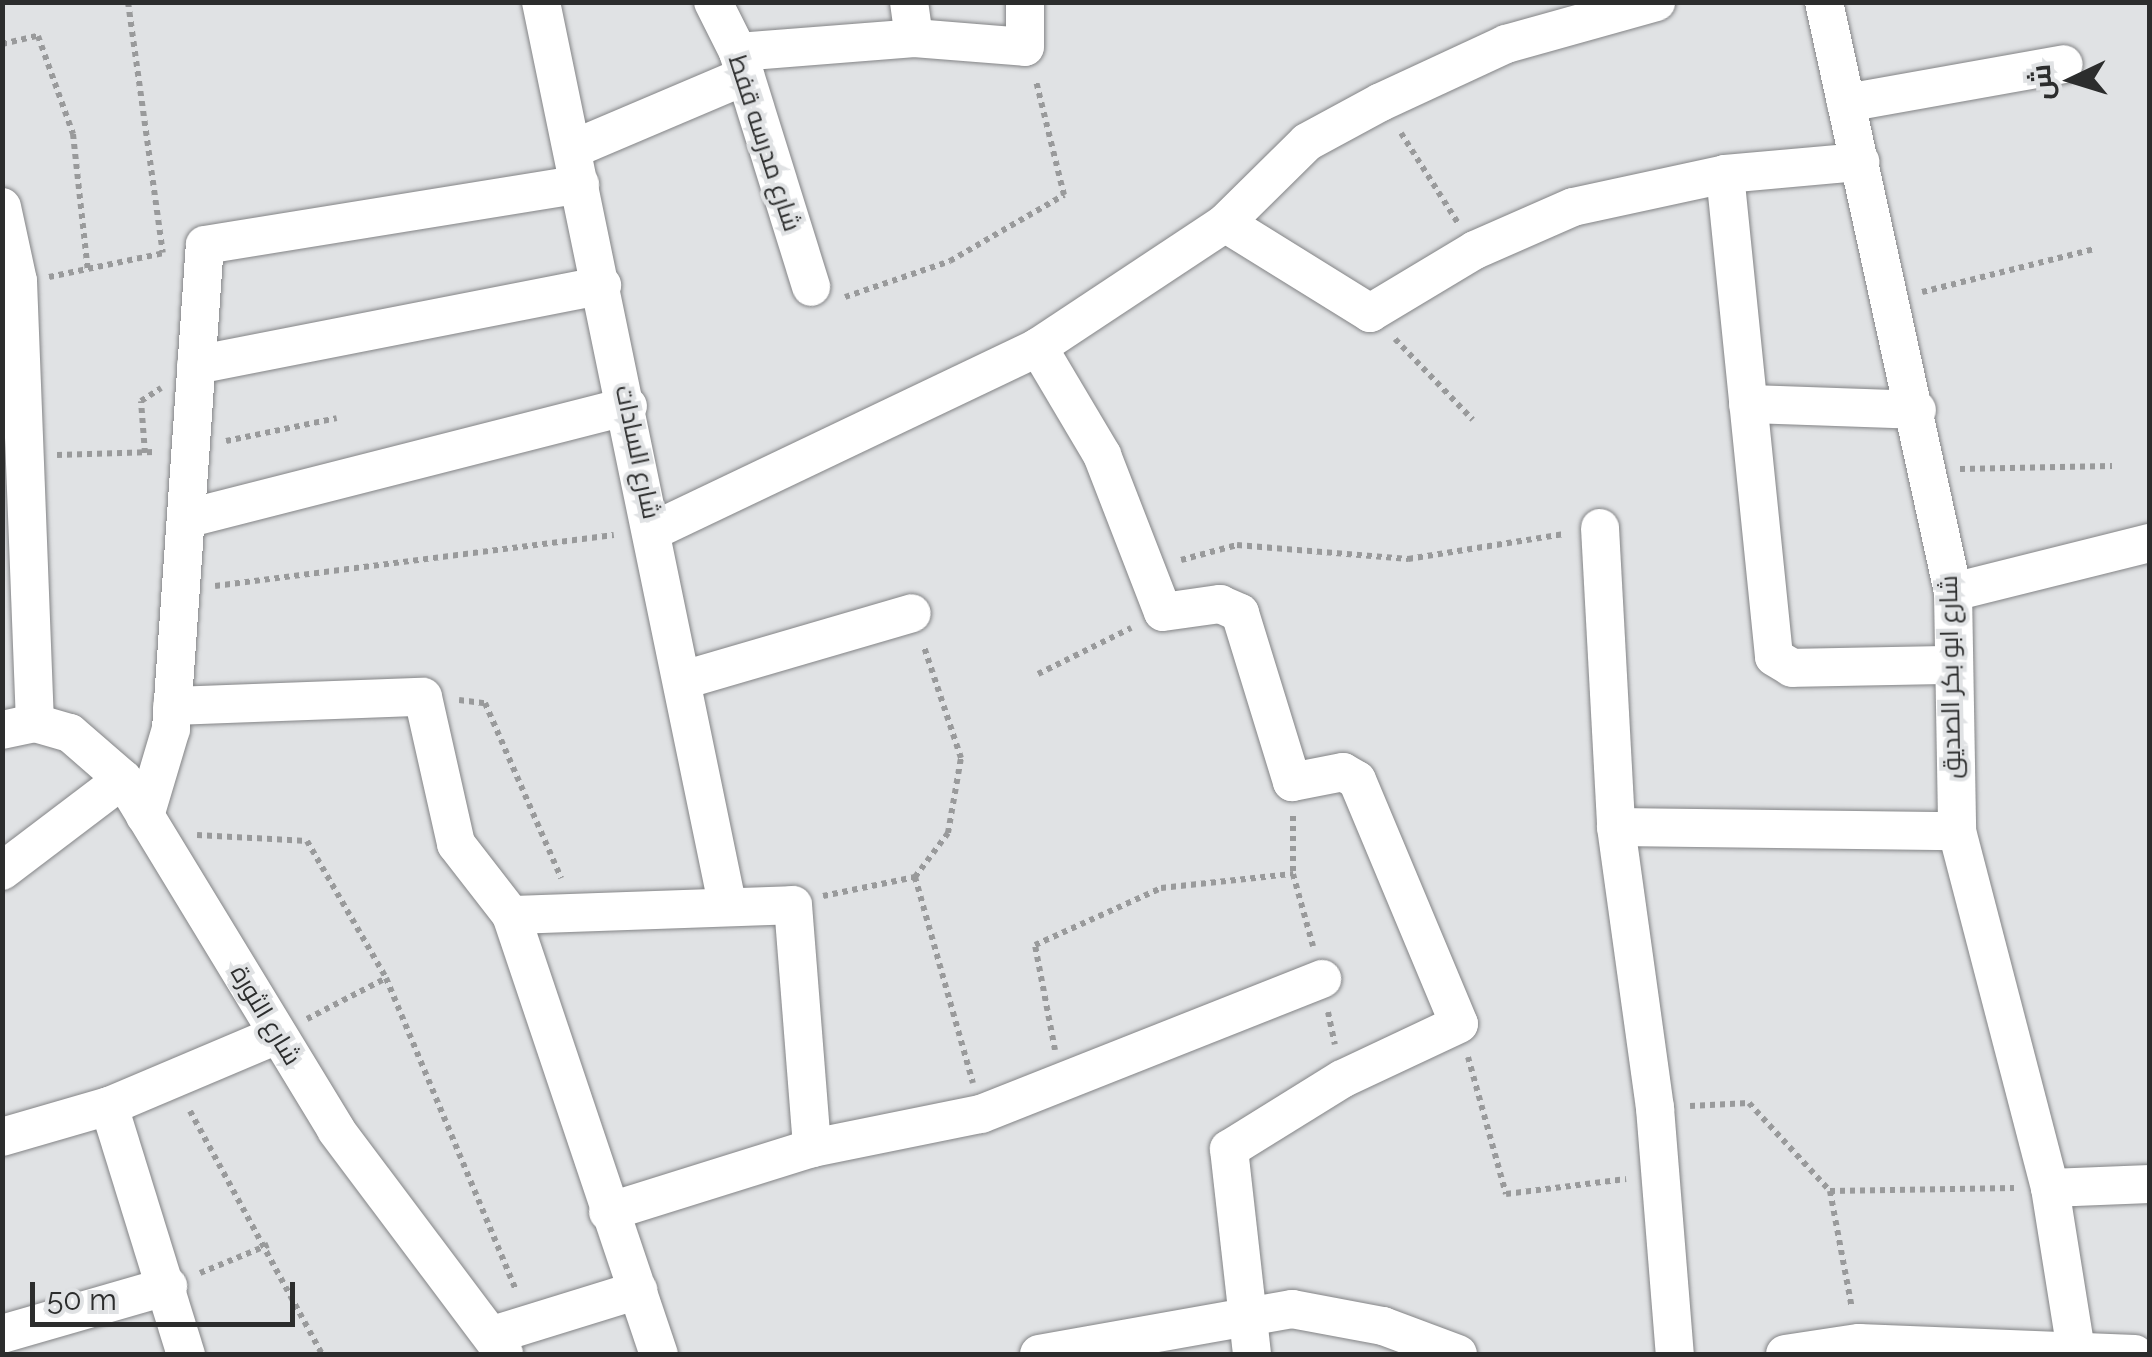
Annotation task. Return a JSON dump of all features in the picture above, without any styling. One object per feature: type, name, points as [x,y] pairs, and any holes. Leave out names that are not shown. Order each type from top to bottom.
[{"type":"street","name":"شارع السادات","points":[[541,2],[687,679],[727,902]]},
{"type":"street","name":"شارع مدرسه قفط","points":[[713,2],[741,64],[811,286]]},
{"type":"street","points":[[154,830],[172,706],[190,518],[205,246],[576,167],[741,64],[911,20],[1025,47],[1025,2]]},
{"type":"street","points":[[655,530],[1038,347],[1226,223],[1307,142],[1382,102],[1506,44],[1656,2]]},
{"type":"street","name":"شارع ابو بكر الصديق","points":[[1824,2],[1917,410],[1953,592],[1958,831],[2050,1188],[2076,1350]]},
{"type":"street","points":[[1846,103],[2064,64]]},
{"type":"street","points":[[1226,223],[1370,313],[1475,250],[1572,207],[1725,174],[1860,162]]},
{"type":"street","points":[[1725,174],[1779,664],[1952,664]]},
{"type":"street","points":[[2,207],[12,360],[24,455],[19,726]]},
{"type":"street","points":[[196,365],[602,285]]},
{"type":"street","points":[[1038,347],[1081,413],[1149,568],[1164,612],[1229,605],[1248,622],[1292,782],[1343,772],[1357,780],[1459,1024],[1342,1079],[1229,1148],[1252,1354]]},
{"type":"street","points":[[1748,404],[1917,410]]},
{"type":"street","points":[[190,518],[628,406]]},
{"type":"street","points":[[1600,528],[1616,826],[1655,1108],[1675,1354]]},
{"type":"street","points":[[1953,592],[2150,543]]},
{"type":"street","points":[[687,679],[912,613]]},
{"type":"street","points":[[172,706],[423,697],[456,844],[511,915],[659,1354]]},
{"type":"street","name":"شارع الثورة","points":[[19,726],[70,733],[122,779],[277,1035],[410,1233],[510,1337]]},
{"type":"street","points":[[2,871],[122,779]]},
{"type":"street","points":[[1616,826],[1958,831]]},
{"type":"street","points":[[511,915],[727,902],[793,905],[812,1148]]},
{"type":"street","points":[[608,1212],[812,1148],[981,1114],[1062,1086],[1322,979]]},
{"type":"street","points":[[2,1137],[109,1106],[169,1076],[277,1035]]},
{"type":"street","points":[[109,1106],[186,1354]]},
{"type":"street","points":[[2050,1188],[2150,1184]]},
{"type":"street","points":[[2,1334],[168,1286]]},
{"type":"street","points":[[510,1337],[638,1290]]},
{"type":"street","points":[[1039,1354],[1246,1315],[1338,1314],[1458,1354]]},
{"type":"street","points":[[1785,1354],[1860,1349],[2135,1354]]},
{"type":"path","points":[[2,44],[38,36],[73,134],[88,272],[163,253],[128,2]]},
{"type":"path","points":[[811,286],[835,300],[950,261],[1064,195],[1025,47]]},
{"type":"path","points":[[1382,102],[1475,250]]},
{"type":"path","points":[[1891,300],[2095,249]]},
{"type":"path","points":[[1370,313],[1473,420]]},
{"type":"path","points":[[24,455],[192,448],[338,418]]},
{"type":"path","points":[[1928,469],[2112,466]]},
{"type":"path","points":[[1149,568],[1237,545],[1408,560],[1600,528]]},
{"type":"path","points":[[183,590],[655,530]]},
{"type":"path","points":[[1038,674],[1164,612]]},
{"type":"path","points":[[793,905],[915,877],[948,833],[961,758],[912,613]]},
{"type":"path","points":[[423,697],[485,702],[574,910]]},
{"type":"path","points":[[1292,782],[1293,874],[1322,979],[1342,1079]]},
{"type":"path","points":[[154,830],[307,840],[386,978],[510,1337]]},
{"type":"path","points":[[1062,1086],[1035,944],[1161,888],[1293,874]]},
{"type":"path","points":[[915,877],[981,1114]]},
{"type":"path","points":[[277,1035],[386,978]]},
{"type":"path","points":[[1459,1024],[1506,1194],[1662,1174]]},
{"type":"path","points":[[169,1076],[268,1244],[322,1354]]},
{"type":"path","points":[[1655,1108],[1750,1103],[1830,1191],[1860,1349]]},
{"type":"path","points":[[1830,1191],[2050,1188]]},
{"type":"path","points":[[168,1286],[268,1244]]}]
